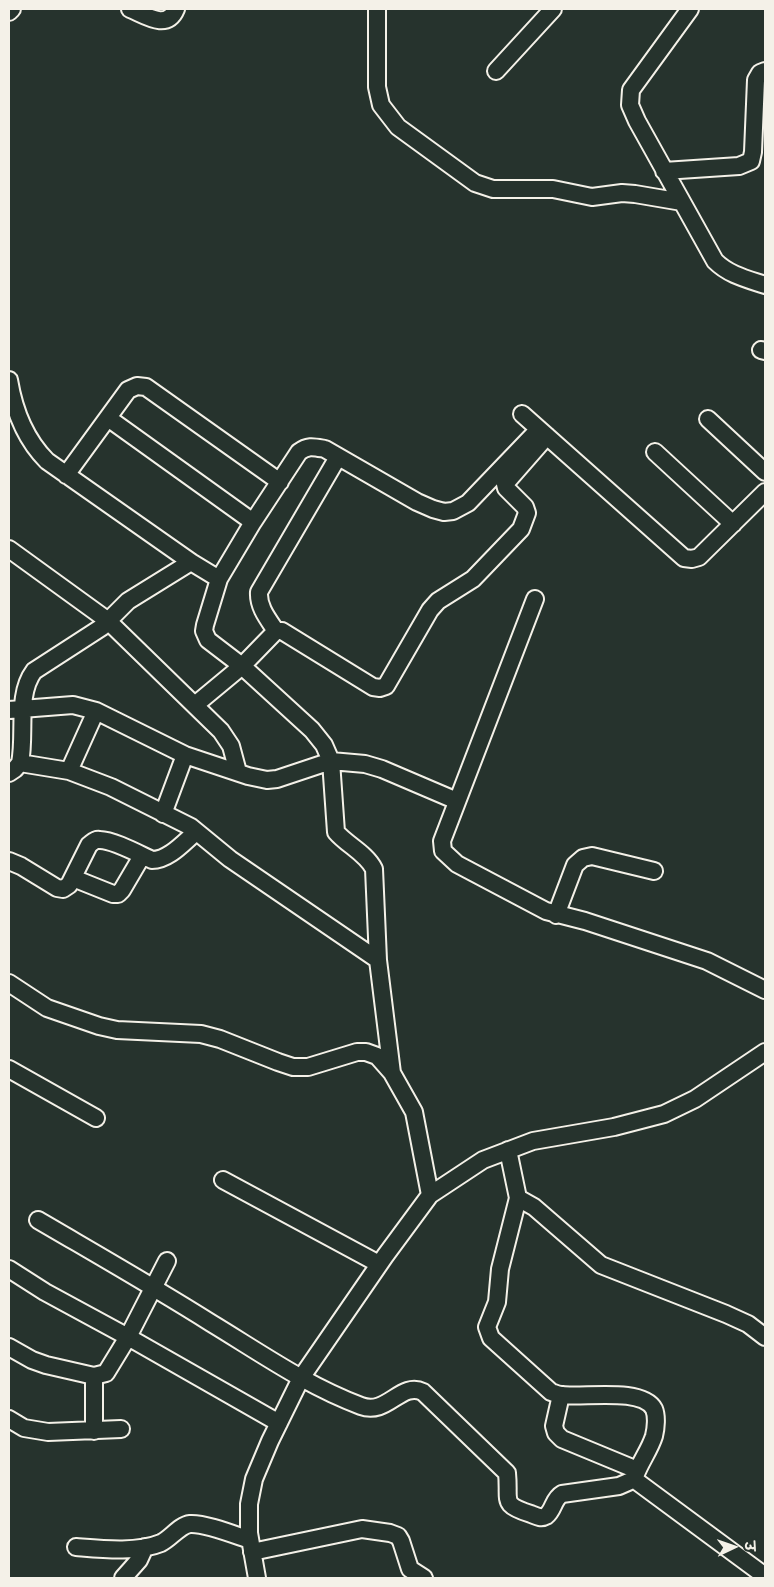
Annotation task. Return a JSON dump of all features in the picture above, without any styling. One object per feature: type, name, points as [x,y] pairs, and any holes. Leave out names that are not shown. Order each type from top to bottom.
[{"type":"street","points":[[9,12],[12,9]]},
{"type":"street","points":[[130,9],[159,21],[167,20],[174,15],[176,9]]},
{"type":"street","points":[[377,9],[377,87],[381,105],[398,127],[476,183],[493,189],[553,189],[592,197],[635,194],[682,202]]},
{"type":"street","points":[[496,71],[553,9]]},
{"type":"street","points":[[690,9],[631,90],[630,105],[714,261],[732,274],[765,285]]},
{"type":"street","points":[[664,171],[739,166],[751,161],[756,80],[760,73],[765,71]]},
{"type":"street","points":[[9,380],[16,408],[35,448],[47,462],[219,580]]},
{"type":"street","points":[[66,475],[128,390],[137,386],[146,387],[280,482]]},
{"type":"street","points":[[522,414],[684,558],[692,559],[699,557],[765,492]]},
{"type":"street","points":[[108,418],[254,522]]},
{"type":"street","points":[[708,420],[765,472]]},
{"type":"street","points":[[392,1073],[378,960],[374,869],[370,861],[343,840],[336,832],[330,761],[324,745],[312,730],[242,666],[208,640],[204,631],[219,580],[298,452],[304,448],[312,446],[324,450],[417,502],[444,512],[453,511],[468,503],[543,432]]},
{"type":"street","points":[[195,705],[242,666],[276,631],[282,631],[373,687],[380,688],[386,686],[430,610],[438,601],[473,579],[521,530],[527,513],[525,507],[506,488],[505,484],[543,432]]},
{"type":"street","points":[[655,452],[733,524]]},
{"type":"street","points":[[276,631],[258,599],[259,592],[338,457]]},
{"type":"street","points":[[9,549],[107,620],[195,705],[227,738],[238,772]]},
{"type":"street","points":[[191,562],[128,601],[97,631],[34,671],[28,678],[16,710],[14,768],[69,771],[111,787],[191,827],[230,859],[378,960]]},
{"type":"street","points":[[535,599],[442,841],[443,851],[457,864],[546,911],[585,921],[707,961],[765,990]]},
{"type":"street","points":[[16,710],[73,705],[96,711],[186,755],[267,780],[277,779],[330,761],[365,764],[382,769],[457,802]]},
{"type":"street","points":[[69,771],[96,711]]},
{"type":"street","points":[[163,814],[186,755]]},
{"type":"street","points":[[9,860],[58,888],[63,888],[69,885],[90,845],[98,839],[152,860],[158,860],[168,855],[196,832]]},
{"type":"street","points":[[73,878],[113,894],[118,894],[142,856]]},
{"type":"street","points":[[556,915],[575,865],[583,858],[592,856],[654,871]]},
{"type":"street","points":[[9,983],[47,1008],[99,1026],[117,1030],[201,1034],[220,1038],[294,1067],[308,1067],[356,1052],[366,1052],[377,1056],[392,1073],[414,1112],[430,1196]]},
{"type":"street","points":[[257,1578],[251,1546],[249,1504],[254,1479],[279,1423],[301,1378],[379,1264],[430,1196],[483,1160],[533,1141],[614,1127],[664,1114],[695,1099],[765,1052]]},
{"type":"street","points":[[9,1068],[96,1118]]},
{"type":"street","points":[[38,1220],[154,1287],[301,1378],[363,1407],[383,1406],[408,1390],[416,1389],[423,1392],[507,1473],[508,1502],[513,1508],[540,1517],[546,1516],[557,1496],[620,1486],[636,1474],[654,1436],[656,1418],[654,1408],[636,1397],[561,1395],[550,1392],[491,1338],[487,1327],[497,1302],[500,1269],[518,1198],[508,1150]]},
{"type":"street","points":[[223,1180],[379,1264]]},
{"type":"street","points":[[518,1198],[534,1207],[601,1265],[726,1314],[748,1324],[765,1337]]},
{"type":"street","points":[[9,1347],[32,1360],[94,1376],[106,1373],[128,1337],[167,1261]]},
{"type":"street","points":[[9,1269],[45,1292],[279,1423]]},
{"type":"street","points":[[94,1376],[94,1431]]},
{"type":"street","points":[[561,1395],[554,1426],[556,1433],[562,1439],[636,1474],[639,1483],[692,1524],[765,1576]]},
{"type":"street","points":[[9,1419],[24,1428],[37,1431],[121,1429]]},
{"type":"street","points":[[76,1547],[103,1549],[145,1548],[162,1542],[188,1524],[199,1525],[251,1546],[362,1529],[398,1536],[410,1569],[424,1578]]},
{"type":"street","points":[[123,1578],[139,1560],[145,1548]]}]
